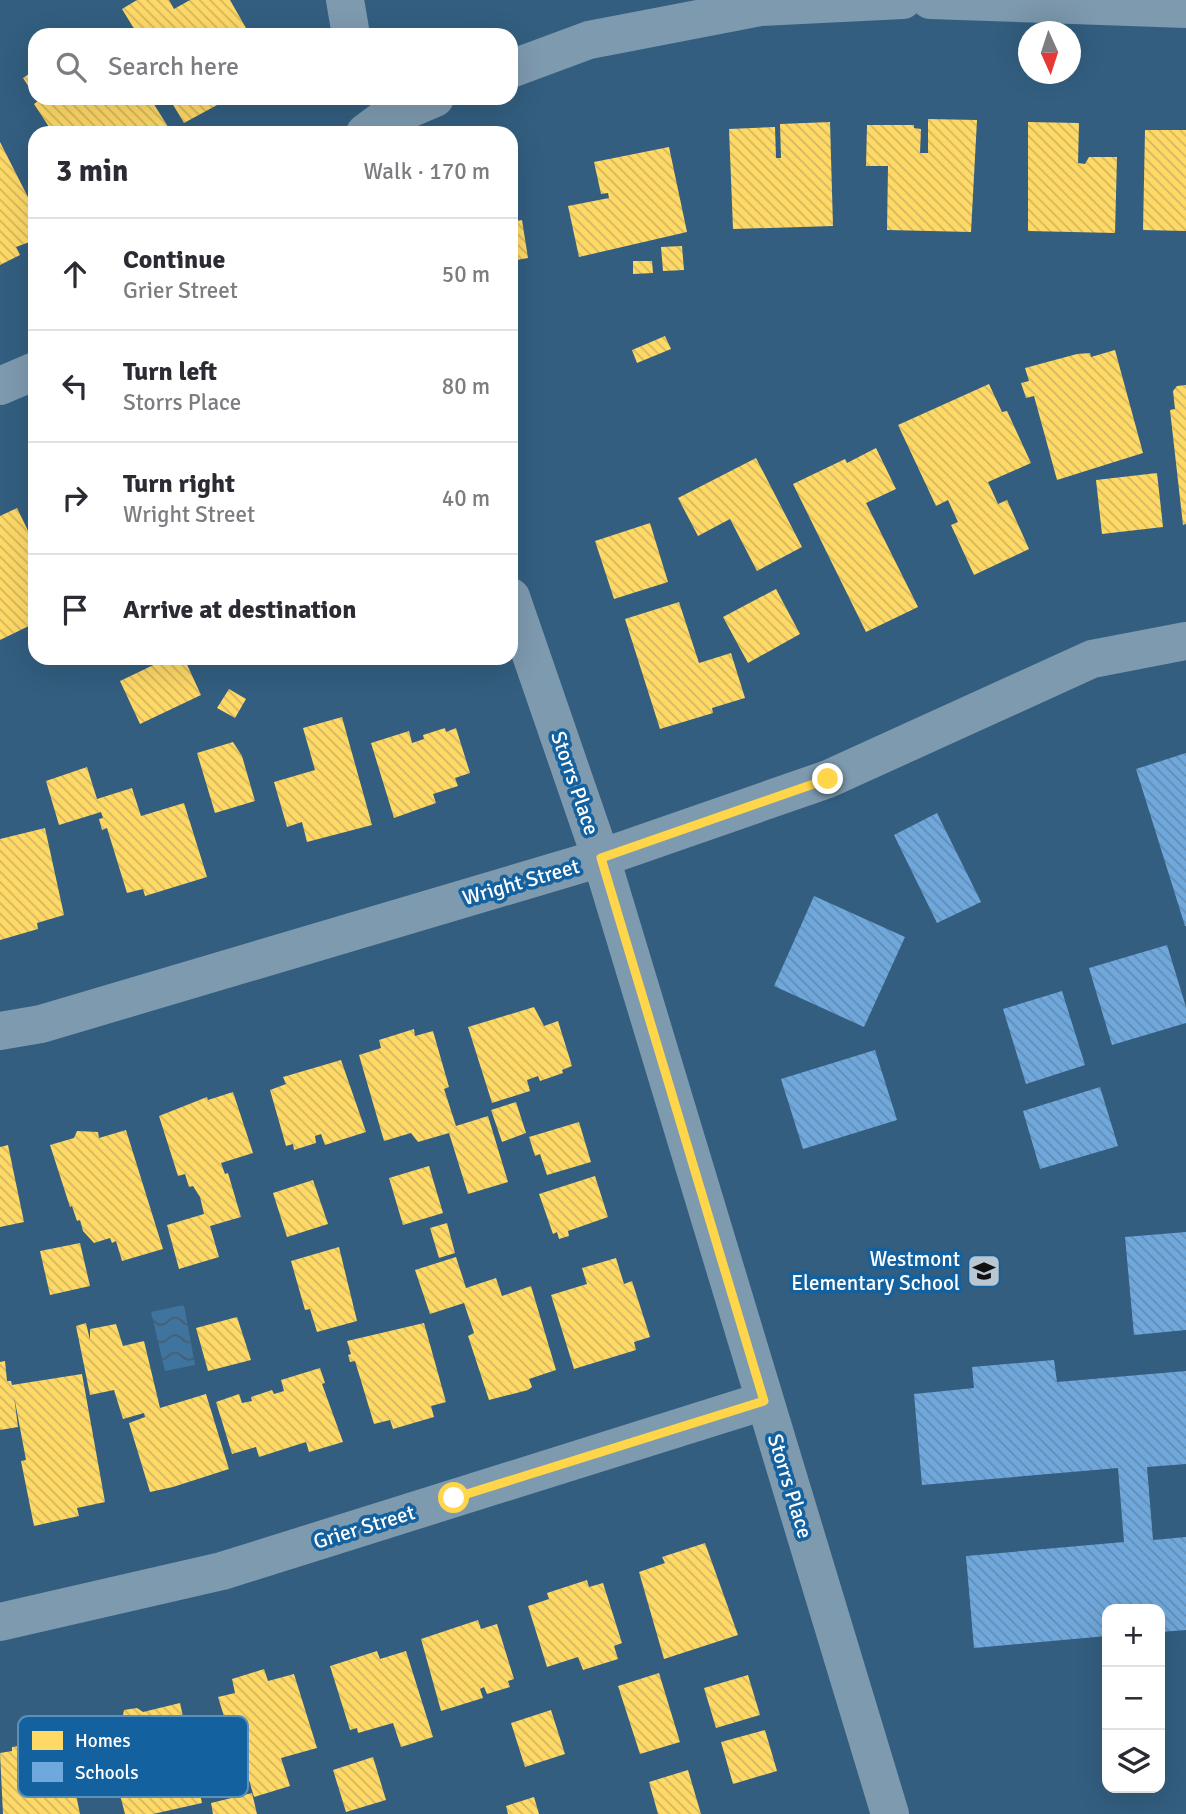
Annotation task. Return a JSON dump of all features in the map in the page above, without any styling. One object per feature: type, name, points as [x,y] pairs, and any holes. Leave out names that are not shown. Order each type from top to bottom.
[{"type":"street","points":[[345,0],[350,28]]},
{"type":"street","points":[[518,66],[589,40],[760,7],[903,0]]},
{"type":"street","points":[[930,0],[1186,9]]},
{"type":"street","points":[[373,117],[412,105]]},
{"type":"street","points":[[0,386],[28,374]]},
{"type":"street","name":"Storrs Place","points":[[518,617],[601,858],[890,1814]]},
{"type":"street","name":"Wright Street","points":[[0,1031],[41,1024],[601,858],[828,779],[1092,659],[1186,641]]},
{"type":"street","name":"Grier Street","points":[[0,1622],[222,1571],[764,1401]]},
{"type":"water","points":[[184,1305],[195,1365],[165,1371],[151,1312]]},
{"type":"building: Homes","points":[[137,0],[169,0],[174,9],[190,0],[230,0],[246,28],[134,28],[122,9]]},
{"type":"building: Homes","points":[[35,105],[154,105],[168,126],[48,126]]},
{"type":"building: Homes","points":[[173,105],[217,105],[184,123]]},
{"type":"building: Homes","points":[[928,119],[977,120],[971,232],[887,230],[888,166],[866,166],[867,125],[914,125],[914,128],[921,129],[920,153],[928,153]]},
{"type":"building: Homes","points":[[830,122],[833,226],[733,229],[729,129],[775,127],[776,158],[781,158],[780,124]]},
{"type":"building: Homes","points":[[1028,122],[1079,123],[1078,163],[1085,164],[1089,157],[1117,157],[1115,233],[1028,231]]},
{"type":"building: Homes","points":[[1145,130],[1186,130],[1186,231],[1143,230]]},
{"type":"building: Homes","points":[[0,142],[28,197],[28,243],[16,247],[20,255],[0,265]]},
{"type":"building: Homes","points":[[669,147],[687,232],[579,257],[568,206],[609,198],[608,193],[601,194],[594,162]]},
{"type":"building: Homes","points":[[522,220],[528,258],[518,260],[518,221]]},
{"type":"building: Homes","points":[[682,246],[684,270],[663,271],[661,247]]},
{"type":"building: Homes","points":[[633,261],[652,261],[653,273],[633,274]]},
{"type":"building: Homes","points":[[665,336],[671,349],[637,363],[632,350]]},
{"type":"building: Homes","points":[[1115,350],[1143,453],[1057,480],[1034,396],[1026,398],[1021,383],[1029,381],[1025,368],[1077,354],[1090,353],[1091,357]]},
{"type":"building: Homes","points":[[989,384],[1002,412],[1007,411],[1031,463],[988,482],[998,504],[1007,500],[1029,549],[974,575],[951,525],[958,522],[948,500],[936,506],[898,425]]},
{"type":"building: Homes","points":[[1186,385],[1186,524],[1183,525],[1170,410],[1175,409],[1173,391],[1177,386]]},
{"type":"building: Homes","points":[[876,448],[896,489],[866,503],[918,607],[866,632],[793,484],[845,459],[847,463]]},
{"type":"building: Homes","points":[[756,458],[802,547],[757,571],[730,519],[698,536],[678,498]]},
{"type":"building: Homes","points":[[1157,473],[1163,527],[1102,534],[1096,480]]},
{"type":"building: Homes","points":[[17,508],[28,531],[28,626],[0,640],[0,516]]},
{"type":"building: Homes","points":[[650,523],[668,582],[614,599],[595,541]]},
{"type":"building: Homes","points":[[776,589],[800,634],[748,663],[723,617]]},
{"type":"building: Homes","points":[[679,602],[699,663],[731,653],[745,698],[712,708],[713,713],[660,729],[625,619]]},
{"type":"building: Homes","points":[[153,665],[187,665],[201,695],[140,724],[120,681]]},
{"type":"building: Homes","points":[[229,689],[246,699],[235,718],[217,708]]},
{"type":"building: Homes","points":[[342,717],[372,825],[307,842],[302,822],[287,827],[274,782],[315,770],[303,728]]},
{"type":"building: Homes","points":[[445,728],[446,732],[456,728],[470,773],[455,778],[458,786],[433,794],[436,803],[394,818],[371,743],[409,731],[412,743],[424,739],[423,735]]},
{"type":"building: Homes","points":[[233,742],[242,756],[255,801],[215,813],[197,753]]},
{"type":"building: Homes","points":[[87,767],[97,799],[132,788],[141,816],[184,803],[207,877],[145,896],[143,889],[127,893],[107,828],[102,830],[99,819],[103,818],[101,812],[59,825],[46,781]]},
{"type":"building: Homes","points":[[45,828],[64,915],[37,923],[38,929],[0,940],[0,839]]},
{"type":"building: Homes","points":[[534,1007],[544,1026],[558,1021],[572,1066],[562,1070],[563,1073],[540,1081],[538,1076],[527,1080],[530,1091],[492,1103],[468,1027]]},
{"type":"building: Homes","points":[[414,1029],[415,1036],[433,1031],[449,1087],[444,1089],[456,1126],[488,1116],[508,1182],[468,1194],[449,1133],[418,1142],[411,1133],[384,1141],[359,1055],[381,1048],[379,1040]]},
{"type":"building: Homes","points":[[341,1060],[366,1132],[325,1145],[321,1134],[315,1136],[316,1143],[294,1150],[293,1144],[286,1146],[270,1090],[286,1084],[283,1077]]},
{"type":"building: Homes","points":[[233,1092],[253,1153],[221,1163],[225,1174],[228,1173],[241,1217],[210,1226],[219,1257],[179,1269],[167,1225],[204,1214],[200,1197],[193,1186],[189,1187],[185,1174],[178,1176],[159,1116],[207,1097],[208,1100]]},
{"type":"building: Homes","points":[[516,1102],[526,1133],[502,1142],[491,1110]]},
{"type":"building: Homes","points":[[579,1122],[591,1162],[547,1175],[540,1154],[535,1156],[529,1137]]},
{"type":"building: Homes","points":[[126,1130],[163,1249],[122,1261],[116,1241],[112,1243],[110,1238],[94,1243],[83,1231],[80,1220],[77,1221],[72,1206],[70,1207],[50,1145],[74,1138],[77,1131],[98,1132],[99,1138]]},
{"type":"building: Homes","points":[[8,1145],[24,1222],[0,1227],[0,1147]]},
{"type":"building: Homes","points":[[429,1166],[443,1213],[403,1225],[389,1178]]},
{"type":"building: Homes","points":[[595,1176],[608,1217],[568,1231],[569,1236],[559,1239],[557,1232],[553,1234],[539,1194]]},
{"type":"building: Homes","points":[[313,1180],[328,1224],[287,1237],[273,1193]]},
{"type":"building: Homes","points":[[447,1223],[455,1253],[439,1258],[430,1228]]},
{"type":"building: Homes","points":[[80,1243],[90,1286],[50,1295],[40,1251]]},
{"type":"building: Homes","points":[[339,1247],[357,1321],[317,1332],[310,1309],[305,1310],[291,1261]]},
{"type":"building: Homes","points":[[456,1257],[466,1288],[496,1278],[502,1296],[531,1286],[556,1370],[529,1379],[532,1387],[528,1390],[489,1400],[468,1336],[474,1333],[464,1303],[430,1314],[415,1270]]},
{"type":"building: Homes","points":[[616,1258],[624,1284],[632,1281],[650,1337],[634,1342],[636,1350],[574,1369],[551,1295],[587,1284],[582,1268]]},
{"type":"building: Homes","points":[[237,1317],[251,1360],[208,1371],[196,1328]]},
{"type":"building: Homes","points":[[86,1323],[90,1340],[90,1329],[116,1324],[123,1346],[144,1341],[160,1408],[206,1394],[229,1469],[150,1492],[129,1423],[145,1417],[144,1413],[123,1419],[114,1390],[90,1395],[76,1326]]},
{"type":"building: Homes","points":[[424,1323],[446,1402],[431,1406],[434,1417],[393,1429],[390,1420],[374,1424],[355,1361],[350,1362],[348,1355],[351,1354],[347,1341]]},
{"type":"building: Homes","points":[[5,1361],[7,1381],[11,1381],[12,1385],[82,1374],[105,1502],[77,1508],[79,1516],[34,1526],[21,1461],[26,1460],[14,1396],[18,1427],[0,1430],[0,1362]]},
{"type":"building: Homes","points":[[320,1368],[325,1383],[322,1384],[343,1442],[309,1452],[306,1442],[259,1457],[256,1447],[232,1454],[216,1402],[239,1394],[242,1403],[252,1401],[251,1397],[272,1390],[274,1394],[284,1391],[281,1380]]},
{"type":"building: Homes","points":[[705,1543],[738,1635],[664,1659],[639,1572],[665,1563],[662,1557]]},
{"type":"building: Homes","points":[[587,1580],[589,1587],[603,1583],[622,1643],[614,1646],[618,1659],[583,1670],[578,1657],[547,1667],[528,1606],[549,1599],[547,1593]]},
{"type":"building: Homes","points":[[478,1620],[481,1629],[497,1624],[514,1679],[508,1681],[510,1687],[487,1694],[484,1687],[480,1689],[483,1698],[441,1711],[421,1639]]},
{"type":"building: Homes","points":[[377,1651],[380,1659],[406,1651],[433,1737],[401,1747],[393,1723],[358,1733],[357,1728],[350,1730],[330,1666]]},
{"type":"building: Homes","points":[[264,1669],[268,1681],[294,1674],[317,1748],[281,1758],[290,1786],[254,1797],[248,1777],[248,1716],[224,1716],[218,1697],[235,1693],[232,1679]]},
{"type":"building: Homes","points":[[659,1673],[680,1742],[640,1754],[618,1686]]},
{"type":"building: Homes","points":[[748,1675],[760,1715],[716,1728],[704,1688]]},
{"type":"building: Homes","points":[[180,1703],[183,1716],[118,1716],[123,1715],[124,1710],[137,1708],[143,1712]]},
{"type":"building: Homes","points":[[551,1710],[565,1754],[525,1767],[511,1723]]},
{"type":"building: Homes","points":[[765,1730],[777,1771],[733,1784],[721,1742]]},
{"type":"building: Homes","points":[[18,1746],[18,1797],[77,1797],[80,1814],[3,1814],[0,1753],[12,1751],[12,1747]]},
{"type":"building: Homes","points":[[373,1757],[386,1800],[346,1812],[333,1770]]},
{"type":"building: Homes","points":[[688,1770],[701,1814],[658,1814],[649,1782]]},
{"type":"building: Homes","points":[[252,1793],[257,1814],[213,1814],[211,1803],[248,1797],[248,1794]]},
{"type":"building: Homes","points":[[121,1797],[201,1797],[202,1803],[153,1814],[125,1814]]},
{"type":"building: Homes","points":[[534,1797],[539,1814],[508,1814],[506,1806]]},
{"type":"building: Schools","points":[[1186,753],[1186,926],[1185,926],[1136,769]]},
{"type":"building: Schools","points":[[937,813],[981,902],[937,923],[894,835]]},
{"type":"building: Schools","points":[[814,896],[905,937],[864,1027],[774,986]]},
{"type":"building: Schools","points":[[1167,945],[1186,1007],[1186,1023],[1112,1045],[1089,968]]},
{"type":"building: Schools","points":[[1062,991],[1085,1065],[1026,1084],[1003,1009]]},
{"type":"building: Schools","points":[[875,1050],[897,1120],[803,1149],[781,1079]]},
{"type":"building: Schools","points":[[1100,1087],[1118,1146],[1040,1169],[1023,1111]]},
{"type":"building: Schools","points":[[1186,1232],[1186,1330],[1134,1335],[1125,1237]]},
{"type":"building: Schools","points":[[1054,1360],[1057,1382],[1186,1371],[1186,1464],[1147,1467],[1153,1540],[1186,1537],[1186,1630],[1165,1632],[1165,1604],[1102,1604],[1102,1636],[974,1648],[966,1556],[1124,1542],[1118,1468],[922,1485],[914,1394],[974,1388],[972,1367]]},
{"type":"place","name":"Westmont Elementary School","points":[[984,1271]]},
{"type":"route","points":[[454,1498],[764,1401],[601,858],[828,779]]}]
